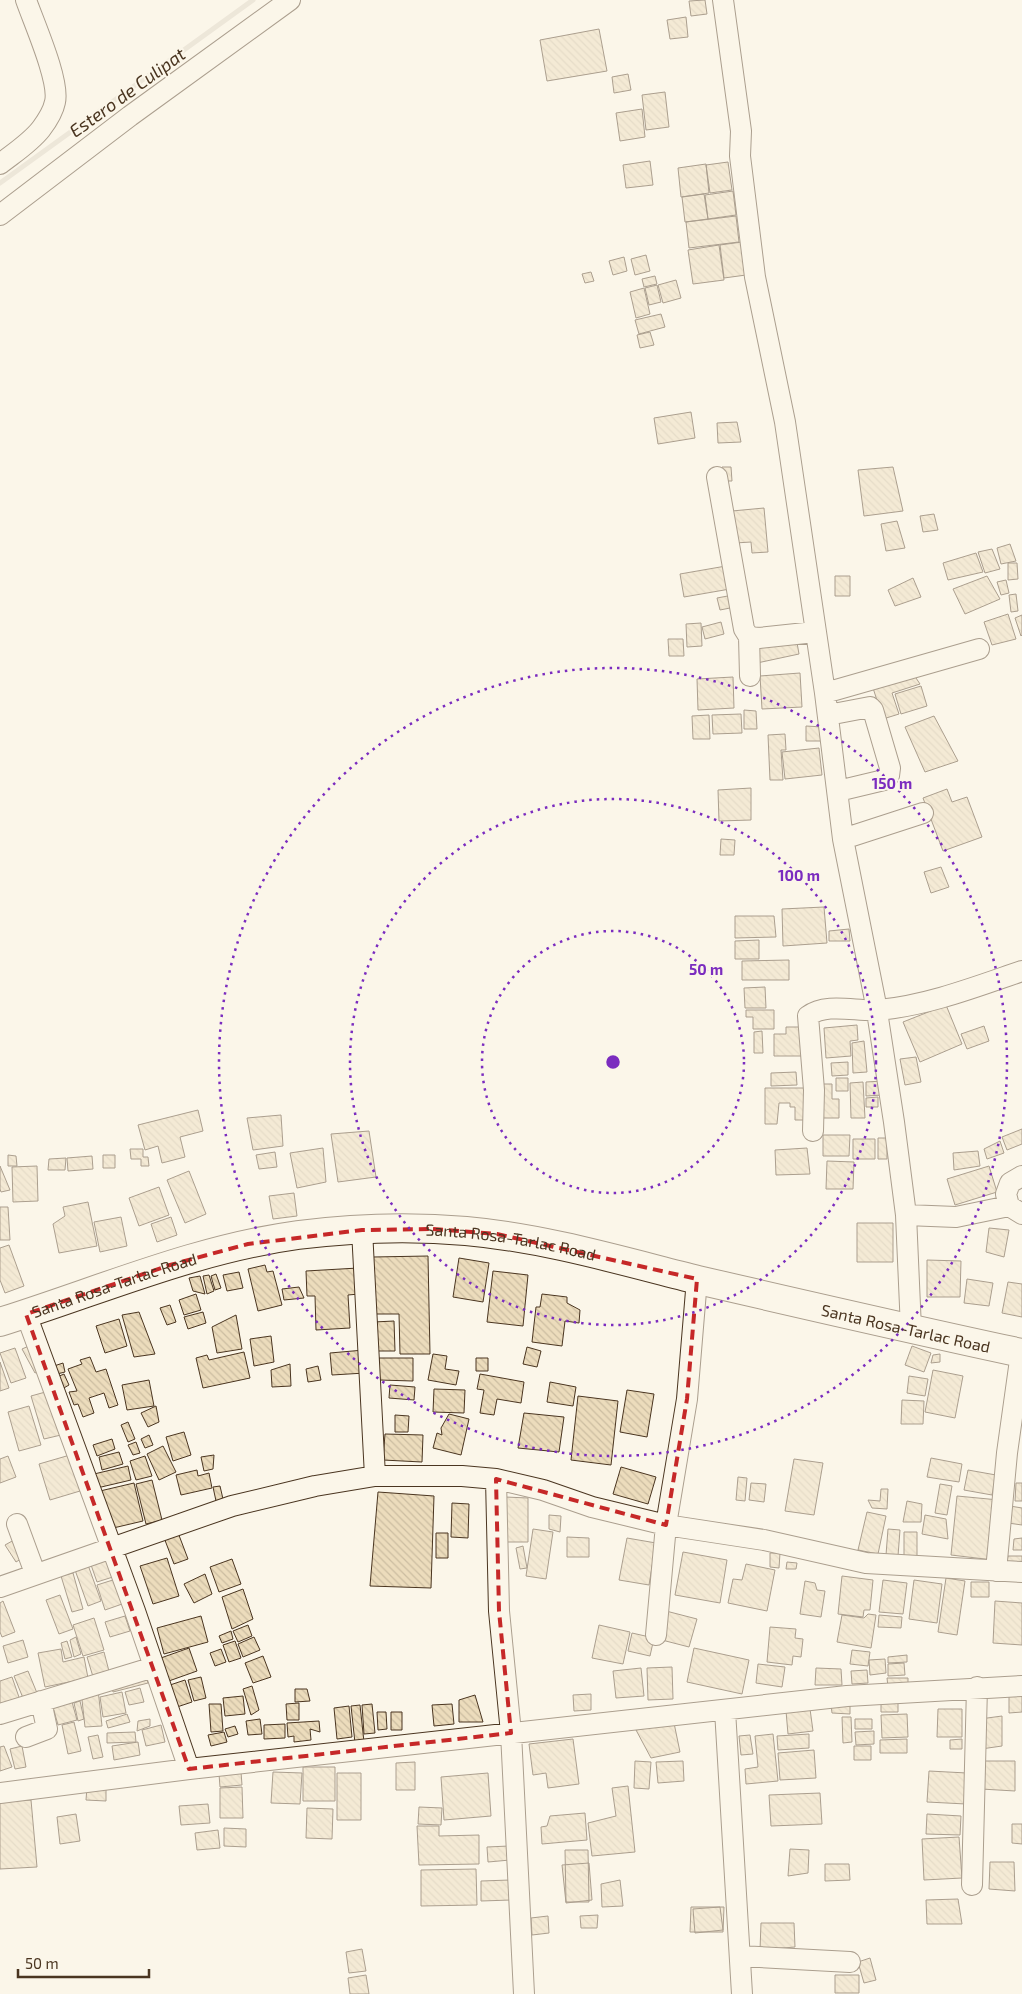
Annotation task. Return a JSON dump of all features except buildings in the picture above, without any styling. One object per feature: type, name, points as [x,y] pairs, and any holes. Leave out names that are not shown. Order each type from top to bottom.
[{"type":"highway","name":"Santa Rosa-Tarlac Road","points":[[0,1322],[170,1265],[225,1249],[297,1235],[362,1230],[434,1229],[497,1234],[591,1252],[696,1279],[1022,1353]]},
{"type":"street","points":[[0,164],[41,129],[50,116],[56,101],[53,77],[26,0]]},
{"type":"street","points":[[0,215],[130,116],[290,0]]},
{"type":"street","points":[[723,0],[741,131],[740,156],[755,277],[785,422],[825,693],[838,791],[842,839],[877,1011],[906,1215],[910,1329]]},
{"type":"street","points":[[717,478],[738,605],[744,629],[749,637],[750,676]]},
{"type":"street","points":[[749,637],[758,638],[815,632]]},
{"type":"street","points":[[825,693],[979,649]]},
{"type":"street","points":[[828,715],[870,706],[873,710],[890,768],[889,776],[884,780],[838,791]]},
{"type":"street","points":[[842,839],[923,813]]},
{"type":"street","points":[[813,1131],[814,1090],[808,1016],[814,1012],[841,1009],[877,1011],[934,1001],[1022,971]]},
{"type":"street","points":[[906,1215],[956,1217],[1016,1210],[1006,1194],[1010,1183],[1022,1176]]},
{"type":"street","points":[[362,1230],[375,1476]]},
{"type":"street","points":[[656,1635],[666,1525],[687,1399],[696,1279]]},
{"type":"street","points":[[26,1314],[189,1768]]},
{"type":"street","points":[[996,1571],[1008,1453],[1022,1353]]},
{"type":"street","points":[[0,1586],[232,1506],[315,1486],[375,1476],[462,1476],[496,1479],[543,1490],[592,1507],[666,1525],[764,1540],[866,1563],[1022,1572]]},
{"type":"street","points":[[496,1479],[499,1611],[511,1733],[524,1994]]},
{"type":"street","points":[[16,1524],[35,1574]]},
{"type":"street","points":[[0,1714],[154,1667]]},
{"type":"street","points":[[0,1793],[189,1768],[847,1696],[1022,1686]]},
{"type":"street","points":[[972,1884],[977,1688]]},
{"type":"street","points":[[26,1738],[47,1729],[41,1701]]},
{"type":"street","points":[[725,1710],[742,1994]]},
{"type":"street","points":[[740,1956],[850,1962]]},
{"type":"highlighted area","points":[[433,1229],[497,1234],[697,1279],[687,1399],[666,1525],[496,1479],[499,1611],[511,1733],[189,1769],[26,1314],[170,1265],[248,1244],[362,1230]]},
{"type":"waterway","name":"Estero de Culipat","points":[[0,183],[253,0]]}]
